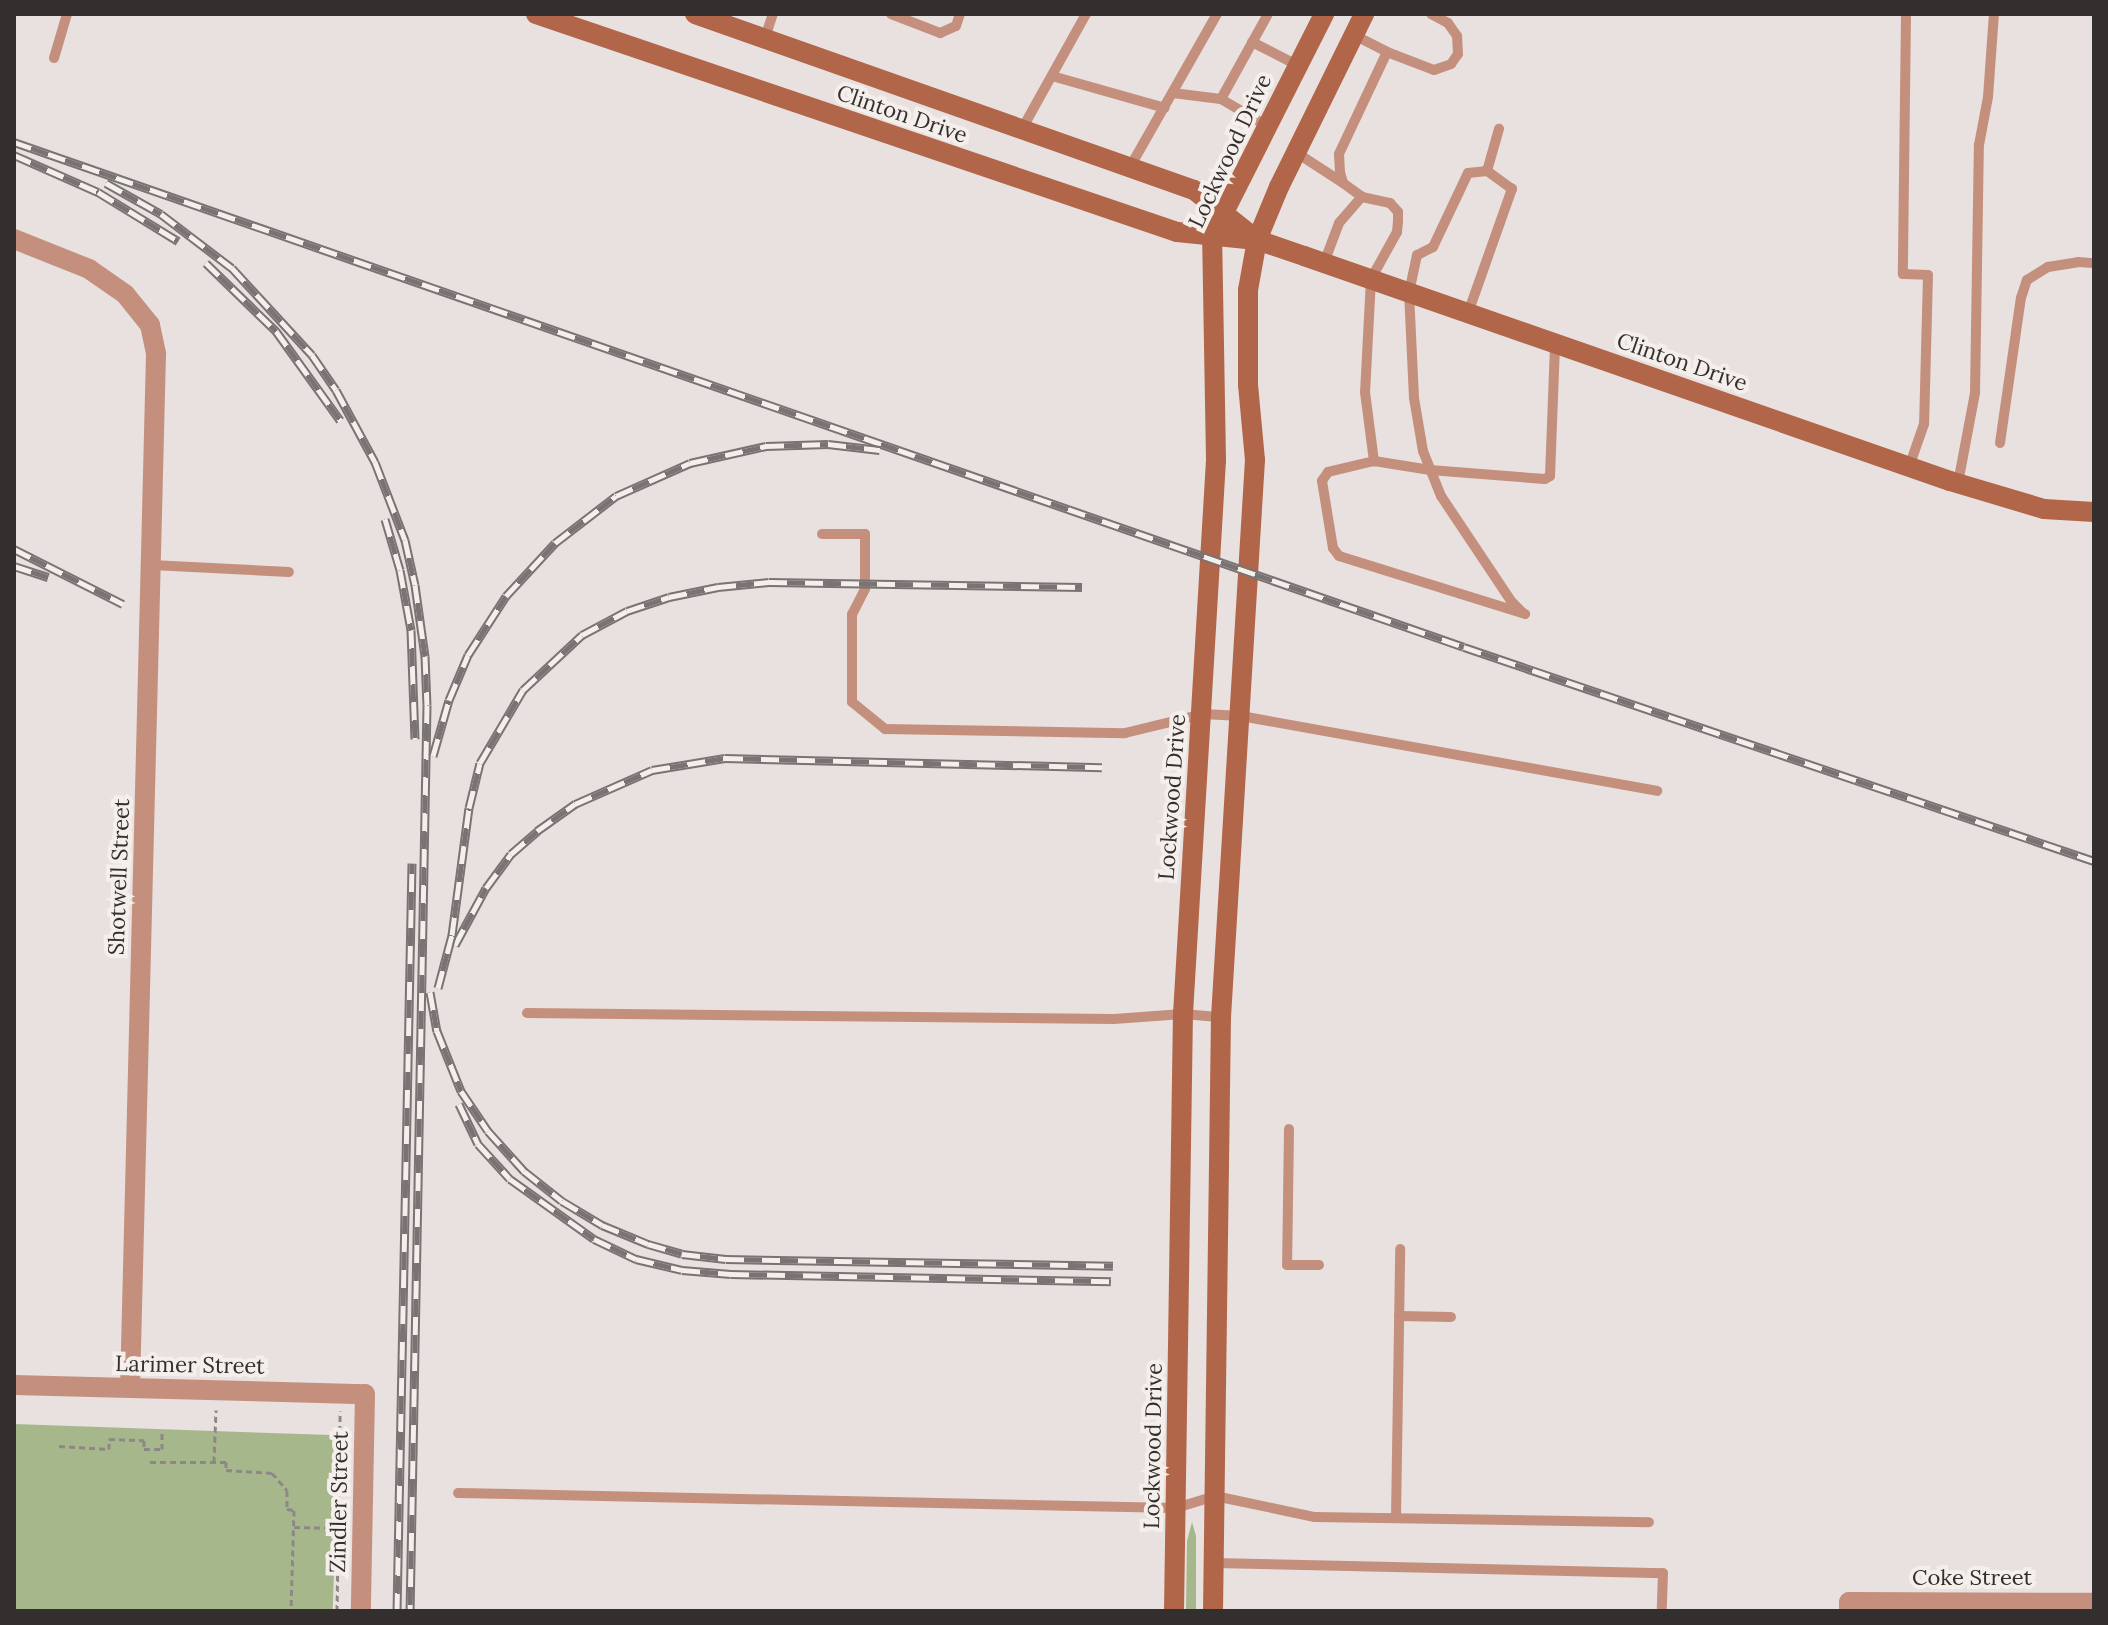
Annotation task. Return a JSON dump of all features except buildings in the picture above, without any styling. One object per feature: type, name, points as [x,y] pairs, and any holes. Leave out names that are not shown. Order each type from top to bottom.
[{"type":"main road","name":"Clinton Drive","points":[[695,14],[1194,190],[1257,240]]},
{"type":"main road","name":"Lockwood Drive","points":[[1174,1611],[1183,1014],[1216,460],[1212,236],[1324,14]]},
{"type":"main road","points":[[1213,1611],[1221,1017],[1255,460],[1248,385],[1248,290],[1257,240],[1364,14]]},
{"type":"main road","name":"Clinton Drive","points":[[548,16],[1026,183],[1082,197],[1177,232],[1257,240],[1958,483],[2044,509],[2094,512]]},
{"type":"street","name":"Shotwell Street","points":[[14,239],[89,269],[125,294],[150,325],[156,369],[130,1387]]},
{"type":"street","name":"Larimer Street","points":[[14,1385],[365,1394]]},
{"type":"street","name":"Zindler Street","points":[[361,1611],[365,1394]]},
{"type":"street","name":"Coke Street","points":[[1849,1606],[2094,1603]]},
{"type":"lane","points":[[54,58],[67,14]]},
{"type":"lane","points":[[765,38],[773,14]]},
{"type":"lane","points":[[891,14],[940,33],[956,26],[960,14]]},
{"type":"lane","points":[[1022,129],[1086,14]]},
{"type":"lane","points":[[1130,167],[1217,14]]},
{"type":"lane","points":[[1221,99],[1268,14]]},
{"type":"lane","points":[[1354,35],[1434,70],[1451,64],[1458,54],[1457,36],[1448,23],[1431,14]]},
{"type":"lane","points":[[1906,14],[1903,274],[1928,275],[1924,424],[1909,467]]},
{"type":"lane","points":[[1958,483],[1975,393],[1979,145],[1988,97],[1994,14]]},
{"type":"lane","points":[[1252,42],[1297,65]]},
{"type":"lane","points":[[1343,183],[1339,154],[1387,52]]},
{"type":"lane","points":[[1052,76],[1165,108]]},
{"type":"lane","points":[[1173,93],[1221,99],[1267,126]]},
{"type":"lane","points":[[1487,171],[1499,129]]},
{"type":"lane","points":[[1297,153],[1362,197],[1390,203],[1398,212],[1397,232],[1371,279],[1365,392],[1374,461]]},
{"type":"lane","points":[[1468,313],[1512,189],[1487,171],[1468,173],[1433,247],[1417,255],[1409,292],[1414,398],[1423,451],[1430,470],[1453,519],[1511,601],[1525,614],[1339,556],[1333,548],[1322,481],[1328,472],[1374,461],[1430,470],[1545,479],[1550,476],[1555,343]]},
{"type":"lane","points":[[1324,263],[1339,223],[1362,197]]},
{"type":"lane","points":[[2000,443],[2021,298],[2027,280],[2048,267],[2094,263]]},
{"type":"lane","points":[[822,534],[865,534],[865,589],[852,614],[852,702],[885,729],[1125,733],[1203,714],[1241,716],[1657,791]]},
{"type":"lane","points":[[152,565],[289,572]]},
{"type":"lane","points":[[527,1013],[1114,1019],[1183,1014],[1221,1017]]},
{"type":"lane","points":[[1289,1129],[1287,1265],[1319,1265]]},
{"type":"lane","points":[[1396,1518],[1400,1249]]},
{"type":"lane","points":[[1399,1316],[1451,1317]]},
{"type":"lane","points":[[458,1493],[1176,1508],[1215,1496],[1315,1517],[1649,1522]]},
{"type":"lane","points":[[1214,1563],[1663,1573],[1662,1611]]},
{"type":"path","points":[[214,1462],[216,1389]]},
{"type":"path","points":[[337,1611],[340,1393]]},
{"type":"path","points":[[59,1446],[109,1449],[109,1439],[144,1440],[144,1449],[162,1449],[162,1433]]},
{"type":"path","points":[[155,1449],[156,1462]]},
{"type":"path","points":[[150,1462],[226,1462],[226,1470],[272,1473],[287,1490],[287,1509],[294,1510],[293,1611]]},
{"type":"path","points":[[294,1527],[338,1528]]},
{"type":"green space","points":[[14,1424],[339,1435],[333,1611],[14,1611]]},
{"type":"green space","points":[[1192,1522],[1196,1536],[1196,1611],[1186,1611],[1187,1541]]},
{"type":"railway","points":[[14,142],[1464,647],[2094,861]]},
{"type":"railway","points":[[14,155],[98,192],[178,241]]},
{"type":"railway","points":[[106,183],[161,214],[232,268],[312,355],[336,390],[375,462],[405,540],[415,585],[425,656],[427,705],[410,1611]]},
{"type":"railway","points":[[206,263],[276,331],[340,420]]},
{"type":"railway","points":[[433,756],[449,700],[468,655],[506,596],[555,543],[616,496],[690,463],[766,446],[828,444],[880,450]]},
{"type":"railway","points":[[385,519],[400,570],[411,630],[415,739]]},
{"type":"railway","points":[[14,549],[123,604]]},
{"type":"railway","points":[[14,566],[48,577]]},
{"type":"railway","points":[[438,988],[452,935],[469,808],[480,763],[523,690],[582,635],[627,611],[669,597],[718,587],[769,582],[1082,587]]},
{"type":"railway","points":[[455,945],[486,888],[511,854],[575,804],[652,770],[725,758],[1102,767]]},
{"type":"railway","points":[[397,1611],[412,863]]},
{"type":"railway","points":[[430,992],[437,1031],[461,1091],[488,1131],[524,1171],[562,1201],[602,1225],[648,1244],[682,1254],[726,1259],[1113,1266]]},
{"type":"railway","points":[[459,1104],[478,1144],[510,1179],[594,1239],[636,1259],[682,1270],[731,1274],[1111,1281]]}]
